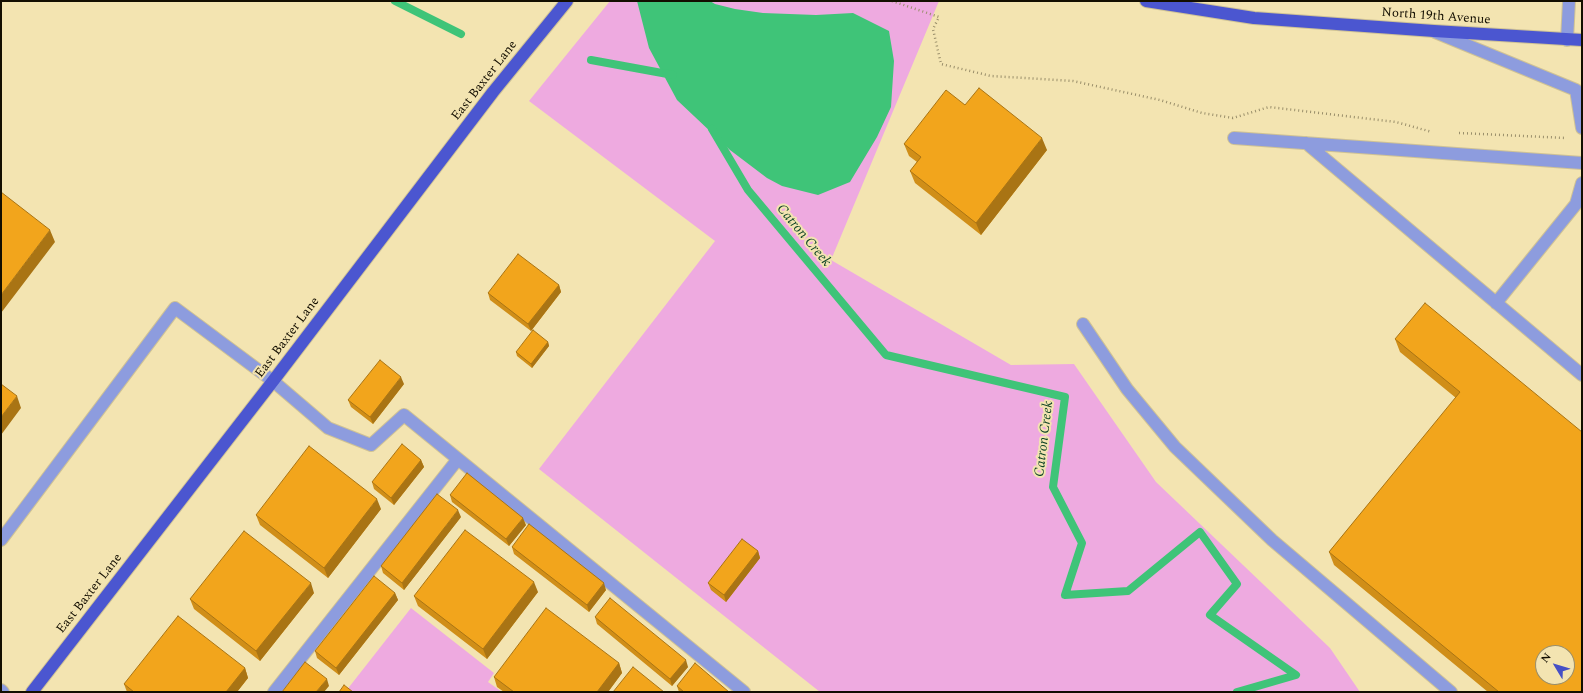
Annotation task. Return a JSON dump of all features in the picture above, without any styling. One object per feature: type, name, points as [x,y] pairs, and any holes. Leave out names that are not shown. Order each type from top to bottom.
[{"type":"main road","name":"East Baxter Lane","points":[[32,692],[273,381],[488,98],[567,1]]},
{"type":"main road","name":"North 19th Avenue","points":[[1146,1],[1254,18],[1434,32],[1582,40]]},
{"type":"street","points":[[1567,40],[1569,1]]},
{"type":"street","points":[[1434,32],[1576,90],[1582,128]]},
{"type":"street","points":[[1234,138],[1582,163]]},
{"type":"street","points":[[1306,143],[1582,375]]},
{"type":"street","points":[[1496,303],[1576,204],[1582,183]]},
{"type":"street","points":[[1,540],[175,308],[273,381],[328,428],[371,445],[404,415],[744,692]]},
{"type":"street","points":[[1083,324],[1127,389],[1175,447],[1272,540],[1451,692]]},
{"type":"street","points":[[274,692],[458,459]]},
{"type":"path","points":[[892,1],[939,17],[933,29],[941,64],[991,76],[1073,81],[1160,100],[1202,113],[1233,118],[1269,107],[1396,122],[1432,132]]},
{"type":"path","points":[[1456,133],[1566,138]]},
{"type":"shaded area","points":[[610,1],[939,1],[831,260],[1011,365],[1074,364],[1156,482],[1330,648],[1360,692],[820,692],[539,469],[715,241],[529,101]]},
{"type":"shaded area","points":[[637,1],[710,1],[715,4],[735,9],[763,13],[816,15],[853,13],[889,31],[894,61],[891,107],[877,137],[850,182],[818,195],[782,186],[767,178],[730,150],[677,100],[649,48]]},
{"type":"shaded area","points":[[411,608],[494,673],[488,682],[502,692],[346,691]]},
{"type":"building","points":[[979,88],[1042,138],[976,223],[910,171],[921,157],[904,144],[946,90],[965,105]]},
{"type":"building","points":[[1,192],[50,230],[1,295]]},
{"type":"building","points":[[518,254],[559,285],[528,324],[488,293]]},
{"type":"building","points":[[1425,303],[1582,432],[1582,692],[1499,692],[1329,552],[1460,392],[1395,339]]},
{"type":"building","points":[[533,330],[548,342],[531,364],[516,352]]},
{"type":"building","points":[[380,360],[401,377],[370,417],[348,400]]},
{"type":"building","points":[[1,384],[17,396],[1,417]]},
{"type":"building","points":[[402,444],[421,460],[391,498],[372,482]]},
{"type":"building","points":[[309,446],[377,499],[324,568],[256,515]]},
{"type":"building","points":[[467,473],[523,518],[506,539],[450,495]]},
{"type":"building","points":[[437,494],[458,510],[402,583],[381,566]]},
{"type":"building","points":[[529,524],[604,583],[587,605],[512,547]]},
{"type":"building","points":[[465,530],[534,582],[483,649],[414,596]]},
{"type":"building","points":[[244,531],[311,583],[256,651],[190,599]]},
{"type":"building","points":[[742,539],[758,551],[724,595],[708,583]]},
{"type":"building","points":[[374,576],[395,593],[336,668],[315,651]]},
{"type":"building","points":[[610,598],[686,660],[670,679],[595,617]]},
{"type":"building","points":[[546,608],[619,663],[597,692],[514,692],[494,677]]},
{"type":"building","points":[[178,616],[245,668],[226,692],[134,692],[124,684]]},
{"type":"building","points":[[305,662],[327,679],[316,692],[282,692]]},
{"type":"building","points":[[695,663],[729,692],[684,692],[677,686]]},
{"type":"building","points":[[633,667],[664,692],[613,692]]},
{"type":"building","points":[[344,685],[353,692],[339,692]]},
{"type":"waterway","points":[[395,1],[461,34]]},
{"type":"waterway","name":"Catron Creek","points":[[591,60],[673,75]]},
{"type":"waterway","name":"Catron Creek","points":[[712,129],[748,190],[886,355],[1065,397],[1053,487],[1082,543],[1065,595],[1128,591],[1200,532],[1237,584],[1210,615],[1296,675],[1237,692]]}]
